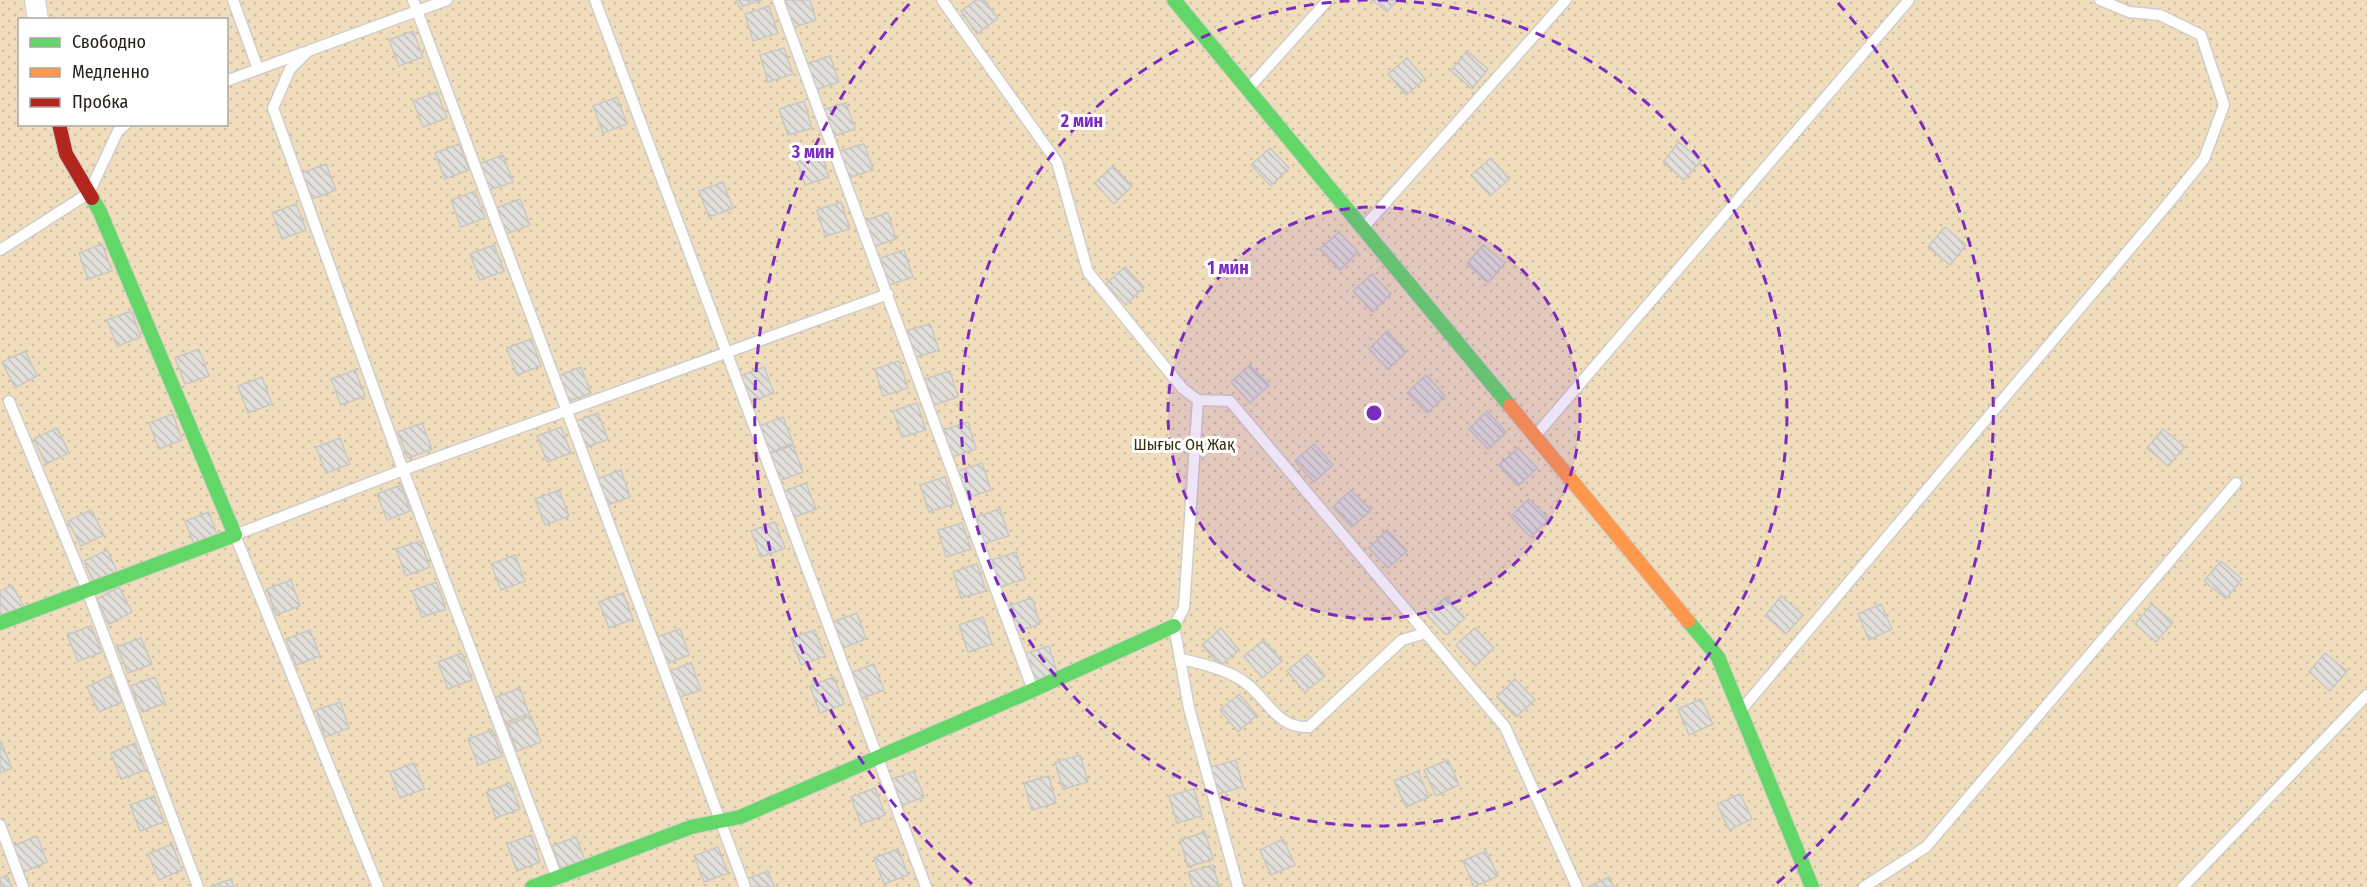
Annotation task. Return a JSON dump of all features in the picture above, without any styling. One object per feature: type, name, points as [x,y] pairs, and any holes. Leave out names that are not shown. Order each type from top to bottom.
[{"type":"street","points":[[35,0],[38,18]]},
{"type":"street","points":[[1174,0],[1718,657],[1812,887]]},
{"type":"street","points":[[0,623],[235,535],[100,212],[66,154],[59,126]]},
{"type":"street","points":[[532,887],[558,882],[691,827],[740,817],[1033,691],[1174,626]]},
{"type":"lane","points":[[233,0],[258,69]]},
{"type":"lane","points":[[413,0],[745,887]]},
{"type":"lane","points":[[228,80],[447,0]]},
{"type":"lane","points":[[595,0],[926,887]]},
{"type":"lane","points":[[778,0],[1033,691]]},
{"type":"lane","points":[[942,0],[1057,162],[1088,272],[1183,389],[1198,400],[1230,401],[1505,728],[1577,887]]},
{"type":"lane","points":[[1248,89],[1328,0]]},
{"type":"lane","points":[[1363,228],[1566,0]]},
{"type":"lane","points":[[1535,436],[1909,0]]},
{"type":"lane","points":[[1740,711],[2172,201],[2204,159],[2224,105],[2201,35],[2160,15],[2129,12],[2100,0]]},
{"type":"lane","points":[[308,51],[290,69],[273,108],[403,470],[558,882]]},
{"type":"lane","points":[[0,250],[89,194],[118,131],[124,126]]},
{"type":"lane","points":[[378,887],[235,535],[403,470],[888,294]]},
{"type":"lane","points":[[1198,400],[1184,608],[1174,626],[1189,708],[1239,887]]},
{"type":"lane","points":[[9,401],[87,590],[198,887]]},
{"type":"lane","points":[[1864,887],[1926,847],[2236,483]]},
{"type":"lane","points":[[1181,659],[1199,663],[1243,681],[1285,723],[1297,728],[1309,727],[1402,639],[1426,633]]},
{"type":"lane","points":[[2183,887],[2367,695]]},
{"type":"lane","points":[[0,825],[23,887]]},
{"type":"green space","name":"Шығыс Оң Жақ","points":[[0,0],[2367,0],[2367,887],[0,887]]},
{"type":"building","points":[[736,0],[762,0],[739,7]]},
{"type":"building","points":[[810,0],[816,20],[792,28],[783,1]]},
{"type":"building","points":[[976,0],[984,0],[998,18],[977,34],[961,11]]},
{"type":"building","points":[[1372,0],[1397,0],[1387,12]]},
{"type":"building","points":[[769,6],[778,33],[753,41],[745,14]]},
{"type":"building","points":[[413,31],[423,57],[399,66],[389,40]]},
{"type":"building","points":[[784,48],[793,74],[768,82],[760,55]]},
{"type":"building","points":[[1467,51],[1488,69],[1472,89],[1451,71]]},
{"type":"building","points":[[830,56],[839,82],[815,90],[806,64]]},
{"type":"building","points":[[1407,58],[1425,79],[1406,95],[1388,74]]},
{"type":"building","points":[[437,92],[447,118],[423,127],[413,101]]},
{"type":"building","points":[[617,97],[627,124],[603,133],[593,106]]},
{"type":"building","points":[[804,101],[812,128],[788,135],[779,109]]},
{"type":"building","points":[[846,103],[855,129],[831,137],[822,110]]},
{"type":"building","points":[[1679,142],[1701,161],[1684,180],[1663,162]]},
{"type":"building","points":[[459,144],[469,170],[445,179],[435,153]]},
{"type":"building","points":[[864,144],[873,170],[848,178],[840,151]]},
{"type":"building","points":[[1270,148],[1289,168],[1271,186],[1251,165]]},
{"type":"building","points":[[820,150],[829,177],[805,185],[796,158]]},
{"type":"building","points":[[503,155],[513,182],[489,190],[479,164]]},
{"type":"building","points":[[1491,158],[1509,179],[1490,196],[1471,175]]},
{"type":"building","points":[[326,164],[336,190],[312,199],[302,173]]},
{"type":"building","points":[[1113,166],[1132,186],[1114,204],[1095,183]]},
{"type":"building","points":[[723,182],[733,208],[709,217],[699,191]]},
{"type":"building","points":[[475,191],[485,218],[461,227],[451,200]]},
{"type":"building","points":[[520,199],[530,225],[506,234],[496,208]]},
{"type":"building","points":[[841,202],[850,229],[825,236],[817,210]]},
{"type":"building","points":[[296,204],[306,230],[282,239],[272,213]]},
{"type":"building","points":[[888,213],[896,239],[872,247],[863,221]]},
{"type":"building","points":[[1945,227],[1966,245],[1950,265],[1928,247]]},
{"type":"building","points":[[1339,232],[1358,252],[1340,270],[1320,249]]},
{"type":"building","points":[[102,244],[112,271],[88,279],[79,253]]},
{"type":"building","points":[[494,245],[504,271],[480,280],[470,254]]},
{"type":"building","points":[[1483,245],[1505,263],[1488,283],[1467,264]]},
{"type":"building","points":[[904,250],[913,277],[889,285],[880,258]]},
{"type":"building","points":[[1125,267],[1144,287],[1126,305],[1106,284]]},
{"type":"building","points":[[1372,274],[1391,294],[1372,312],[1353,291]]},
{"type":"building","points":[[131,311],[141,337],[117,346],[107,320]]},
{"type":"building","points":[[930,324],[939,350],[914,358],[906,331]]},
{"type":"building","points":[[1387,331],[1406,352],[1388,369],[1369,349]]},
{"type":"building","points":[[531,339],[541,366],[517,375],[507,348]]},
{"type":"building","points":[[199,349],[209,376],[185,384],[175,358]]},
{"type":"building","points":[[25,351],[37,376],[15,388],[2,362]]},
{"type":"building","points":[[899,361],[908,388],[883,396],[875,369]]},
{"type":"building","points":[[1250,365],[1269,385],[1250,403],[1231,382]]},
{"type":"building","points":[[581,367],[591,393],[567,402],[558,376]]},
{"type":"building","points":[[764,367],[774,393],[750,402],[740,376]]},
{"type":"building","points":[[355,370],[365,396],[341,405],[331,379]]},
{"type":"building","points":[[950,371],[958,397],[934,405],[925,379]]},
{"type":"building","points":[[1426,375],[1445,396],[1427,413],[1407,393]]},
{"type":"building","points":[[262,377],[272,404],[248,413],[238,386]]},
{"type":"building","points":[[917,403],[926,430],[902,437],[893,411]]},
{"type":"building","points":[[1487,411],[1506,432],[1488,449],[1469,429]]},
{"type":"building","points":[[598,413],[608,439],[584,448],[574,422]]},
{"type":"building","points":[[173,414],[182,440],[159,449],[149,423]]},
{"type":"building","points":[[783,417],[793,443],[769,453],[759,426]]},
{"type":"building","points":[[968,422],[976,449],[952,457],[943,430]]},
{"type":"building","points":[[422,423],[432,449],[408,458],[398,432]]},
{"type":"building","points":[[561,427],[571,453],[547,462],[537,436]]},
{"type":"building","points":[[57,428],[69,453],[46,464],[34,439]]},
{"type":"building","points":[[2163,429],[2185,447],[2168,466],[2147,448]]},
{"type":"building","points":[[340,438],[350,464],[326,473],[316,447]]},
{"type":"building","points":[[1314,444],[1333,465],[1314,482],[1295,461]]},
{"type":"building","points":[[793,445],[803,472],[779,481],[769,454]]},
{"type":"building","points":[[1518,448],[1537,468],[1518,486],[1499,465]]},
{"type":"building","points":[[982,463],[991,490],[966,498],[958,471]]},
{"type":"building","points":[[621,470],[630,497],[607,505],[597,479]]},
{"type":"building","points":[[945,477],[954,504],[929,512],[920,485]]},
{"type":"building","points":[[806,483],[816,509],[792,518],[782,492]]},
{"type":"building","points":[[401,485],[410,511],[387,520],[377,494]]},
{"type":"building","points":[[559,490],[569,516],[545,525],[535,499]]},
{"type":"building","points":[[1351,490],[1371,510],[1352,527],[1333,507]]},
{"type":"building","points":[[1529,499],[1549,519],[1530,537],[1511,516]]},
{"type":"building","points":[[1000,509],[1009,536],[984,543],[976,517]]},
{"type":"building","points":[[91,510],[104,535],[81,546],[68,521]]},
{"type":"building","points":[[209,512],[218,538],[195,547],[185,521]]},
{"type":"building","points":[[775,522],[785,548],[761,557],[751,531]]},
{"type":"building","points":[[962,523],[971,549],[946,557],[938,530]]},
{"type":"building","points":[[1387,530],[1407,551],[1388,568],[1369,548]]},
{"type":"building","points":[[420,541],[430,567],[406,576],[396,549]]},
{"type":"building","points":[[107,550],[119,575],[96,587],[84,561]]},
{"type":"building","points":[[1016,552],[1025,579],[1000,587],[992,560]]},
{"type":"building","points":[[515,555],[525,581],[501,590],[491,564]]},
{"type":"building","points":[[2221,561],[2242,579],[2226,599],[2204,581]]},
{"type":"building","points":[[977,564],[986,591],[961,598],[953,572]]},
{"type":"building","points":[[291,580],[300,606],[276,615],[267,589]]},
{"type":"building","points":[[436,582],[446,609],[422,617],[412,591]]},
{"type":"building","points":[[12,585],[25,609],[0,617],[0,591]]},
{"type":"building","points":[[119,587],[132,612],[109,624],[97,599]]},
{"type":"building","points":[[623,593],[633,619],[609,628],[599,602]]},
{"type":"building","points":[[1781,596],[1803,615],[1786,634],[1765,616]]},
{"type":"building","points":[[1446,597],[1465,618],[1446,635],[1427,615]]},
{"type":"building","points":[[1032,598],[1040,624],[1016,632],[1007,606]]},
{"type":"building","points":[[1881,604],[1892,629],[1869,640],[1858,614]]},
{"type":"building","points":[[2152,604],[2173,622],[2156,642],[2135,624]]},
{"type":"building","points":[[857,613],[866,639],[843,648],[833,622]]},
{"type":"building","points":[[983,617],[992,644],[968,652],[959,625]]},
{"type":"building","points":[[91,626],[102,652],[78,661],[67,635]]},
{"type":"building","points":[[1221,628],[1239,650],[1220,666],[1202,645]]},
{"type":"building","points":[[1475,628],[1494,648],[1475,666],[1456,645]]},
{"type":"building","points":[[680,629],[689,655],[666,664],[656,637]]},
{"type":"building","points":[[310,630],[320,656],[296,665],[286,639]]},
{"type":"building","points":[[815,630],[825,656],[801,665],[791,638]]},
{"type":"building","points":[[141,638],[152,664],[128,673],[117,647]]},
{"type":"building","points":[[1264,640],[1282,661],[1262,678],[1244,656]]},
{"type":"building","points":[[1049,646],[1057,673],[1033,681],[1024,654]]},
{"type":"building","points":[[462,653],[472,680],[448,689],[438,662]]},
{"type":"building","points":[[2325,653],[2347,671],[2330,691],[2309,672]]},
{"type":"building","points":[[1307,654],[1325,676],[1305,692],[1287,671]]},
{"type":"building","points":[[691,663],[701,690],[677,698],[667,672]]},
{"type":"building","points":[[874,664],[884,690],[860,699],[850,673]]},
{"type":"building","points":[[110,676],[122,702],[99,712],[87,687]]},
{"type":"building","points":[[155,677],[165,703],[142,712],[131,686]]},
{"type":"building","points":[[834,677],[844,704],[820,713],[810,686]]},
{"type":"building","points":[[1515,679],[1535,700],[1516,717],[1497,697]]},
{"type":"building","points":[[520,688],[529,714],[505,723],[496,697]]},
{"type":"building","points":[[1239,694],[1257,715],[1238,732],[1220,710]]},
{"type":"building","points":[[1701,699],[1713,724],[1689,735],[1678,709]]},
{"type":"building","points":[[340,702],[349,728],[325,737],[316,710]]},
{"type":"building","points":[[531,716],[541,742],[517,751],[507,725]]},
{"type":"building","points":[[492,730],[502,756],[478,765],[468,739]]},
{"type":"building","points":[[0,743],[12,768],[0,773]]},
{"type":"building","points":[[135,743],[145,770],[121,779],[111,753]]},
{"type":"building","points":[[1080,755],[1088,782],[1063,789],[1055,762]]},
{"type":"building","points":[[1236,760],[1243,787],[1218,794],[1211,767]]},
{"type":"building","points":[[1448,760],[1459,785],[1436,796],[1424,770]]},
{"type":"building","points":[[414,763],[424,789],[400,798],[390,772]]},
{"type":"building","points":[[914,771],[924,797],[900,806],[890,780]]},
{"type":"building","points":[[1418,771],[1429,797],[1406,807],[1394,781]]},
{"type":"building","points":[[1049,776],[1056,803],[1032,810],[1024,783]]},
{"type":"building","points":[[510,783],[520,809],[496,818],[486,792]]},
{"type":"building","points":[[875,788],[885,815],[861,824],[851,797]]},
{"type":"building","points":[[1194,789],[1202,816],[1177,823],[1169,796]]},
{"type":"building","points":[[1740,794],[1752,819],[1729,830],[1717,804]]},
{"type":"building","points":[[154,796],[164,822],[140,831],[130,805]]},
{"type":"building","points":[[1205,832],[1213,859],[1188,867],[1180,840]]},
{"type":"building","points":[[531,835],[540,862],[517,871],[507,844]]},
{"type":"building","points":[[37,836],[47,862],[24,872],[13,846]]},
{"type":"building","points":[[576,837],[586,863],[562,872],[552,846]]},
{"type":"building","points":[[1283,839],[1295,865],[1271,875],[1260,850]]},
{"type":"building","points":[[172,844],[182,870],[159,880],[148,854]]},
{"type":"building","points":[[718,847],[728,873],[704,882],[694,856]]},
{"type":"building","points":[[898,849],[908,875],[884,884],[874,858]]},
{"type":"building","points":[[1486,851],[1498,876],[1474,887],[1463,861]]},
{"type":"building","points":[[1213,865],[1219,887],[1193,887],[1188,872]]},
{"type":"building","points":[[768,871],[774,887],[747,887],[744,880]]},
{"type":"building","points":[[7,875],[12,887],[0,887],[0,878]]},
{"type":"building","points":[[1609,877],[1614,887],[1588,887]]},
{"type":"building","points":[[231,879],[234,887],[210,887]]},
{"type":"traffic: fast","points":[[1174,0],[1510,406]]},
{"type":"traffic: fast","points":[[0,623],[235,535],[100,212],[92,198]]},
{"type":"traffic: fast","points":[[1688,621],[1718,657],[1812,887]]},
{"type":"traffic: fast","points":[[532,887],[691,827],[740,817],[1022,695],[1174,626]]},
{"type":"traffic: slow","points":[[1510,406],[1688,621]]},
{"type":"traffic: jam","points":[[59,126],[66,154],[92,198]]}]
